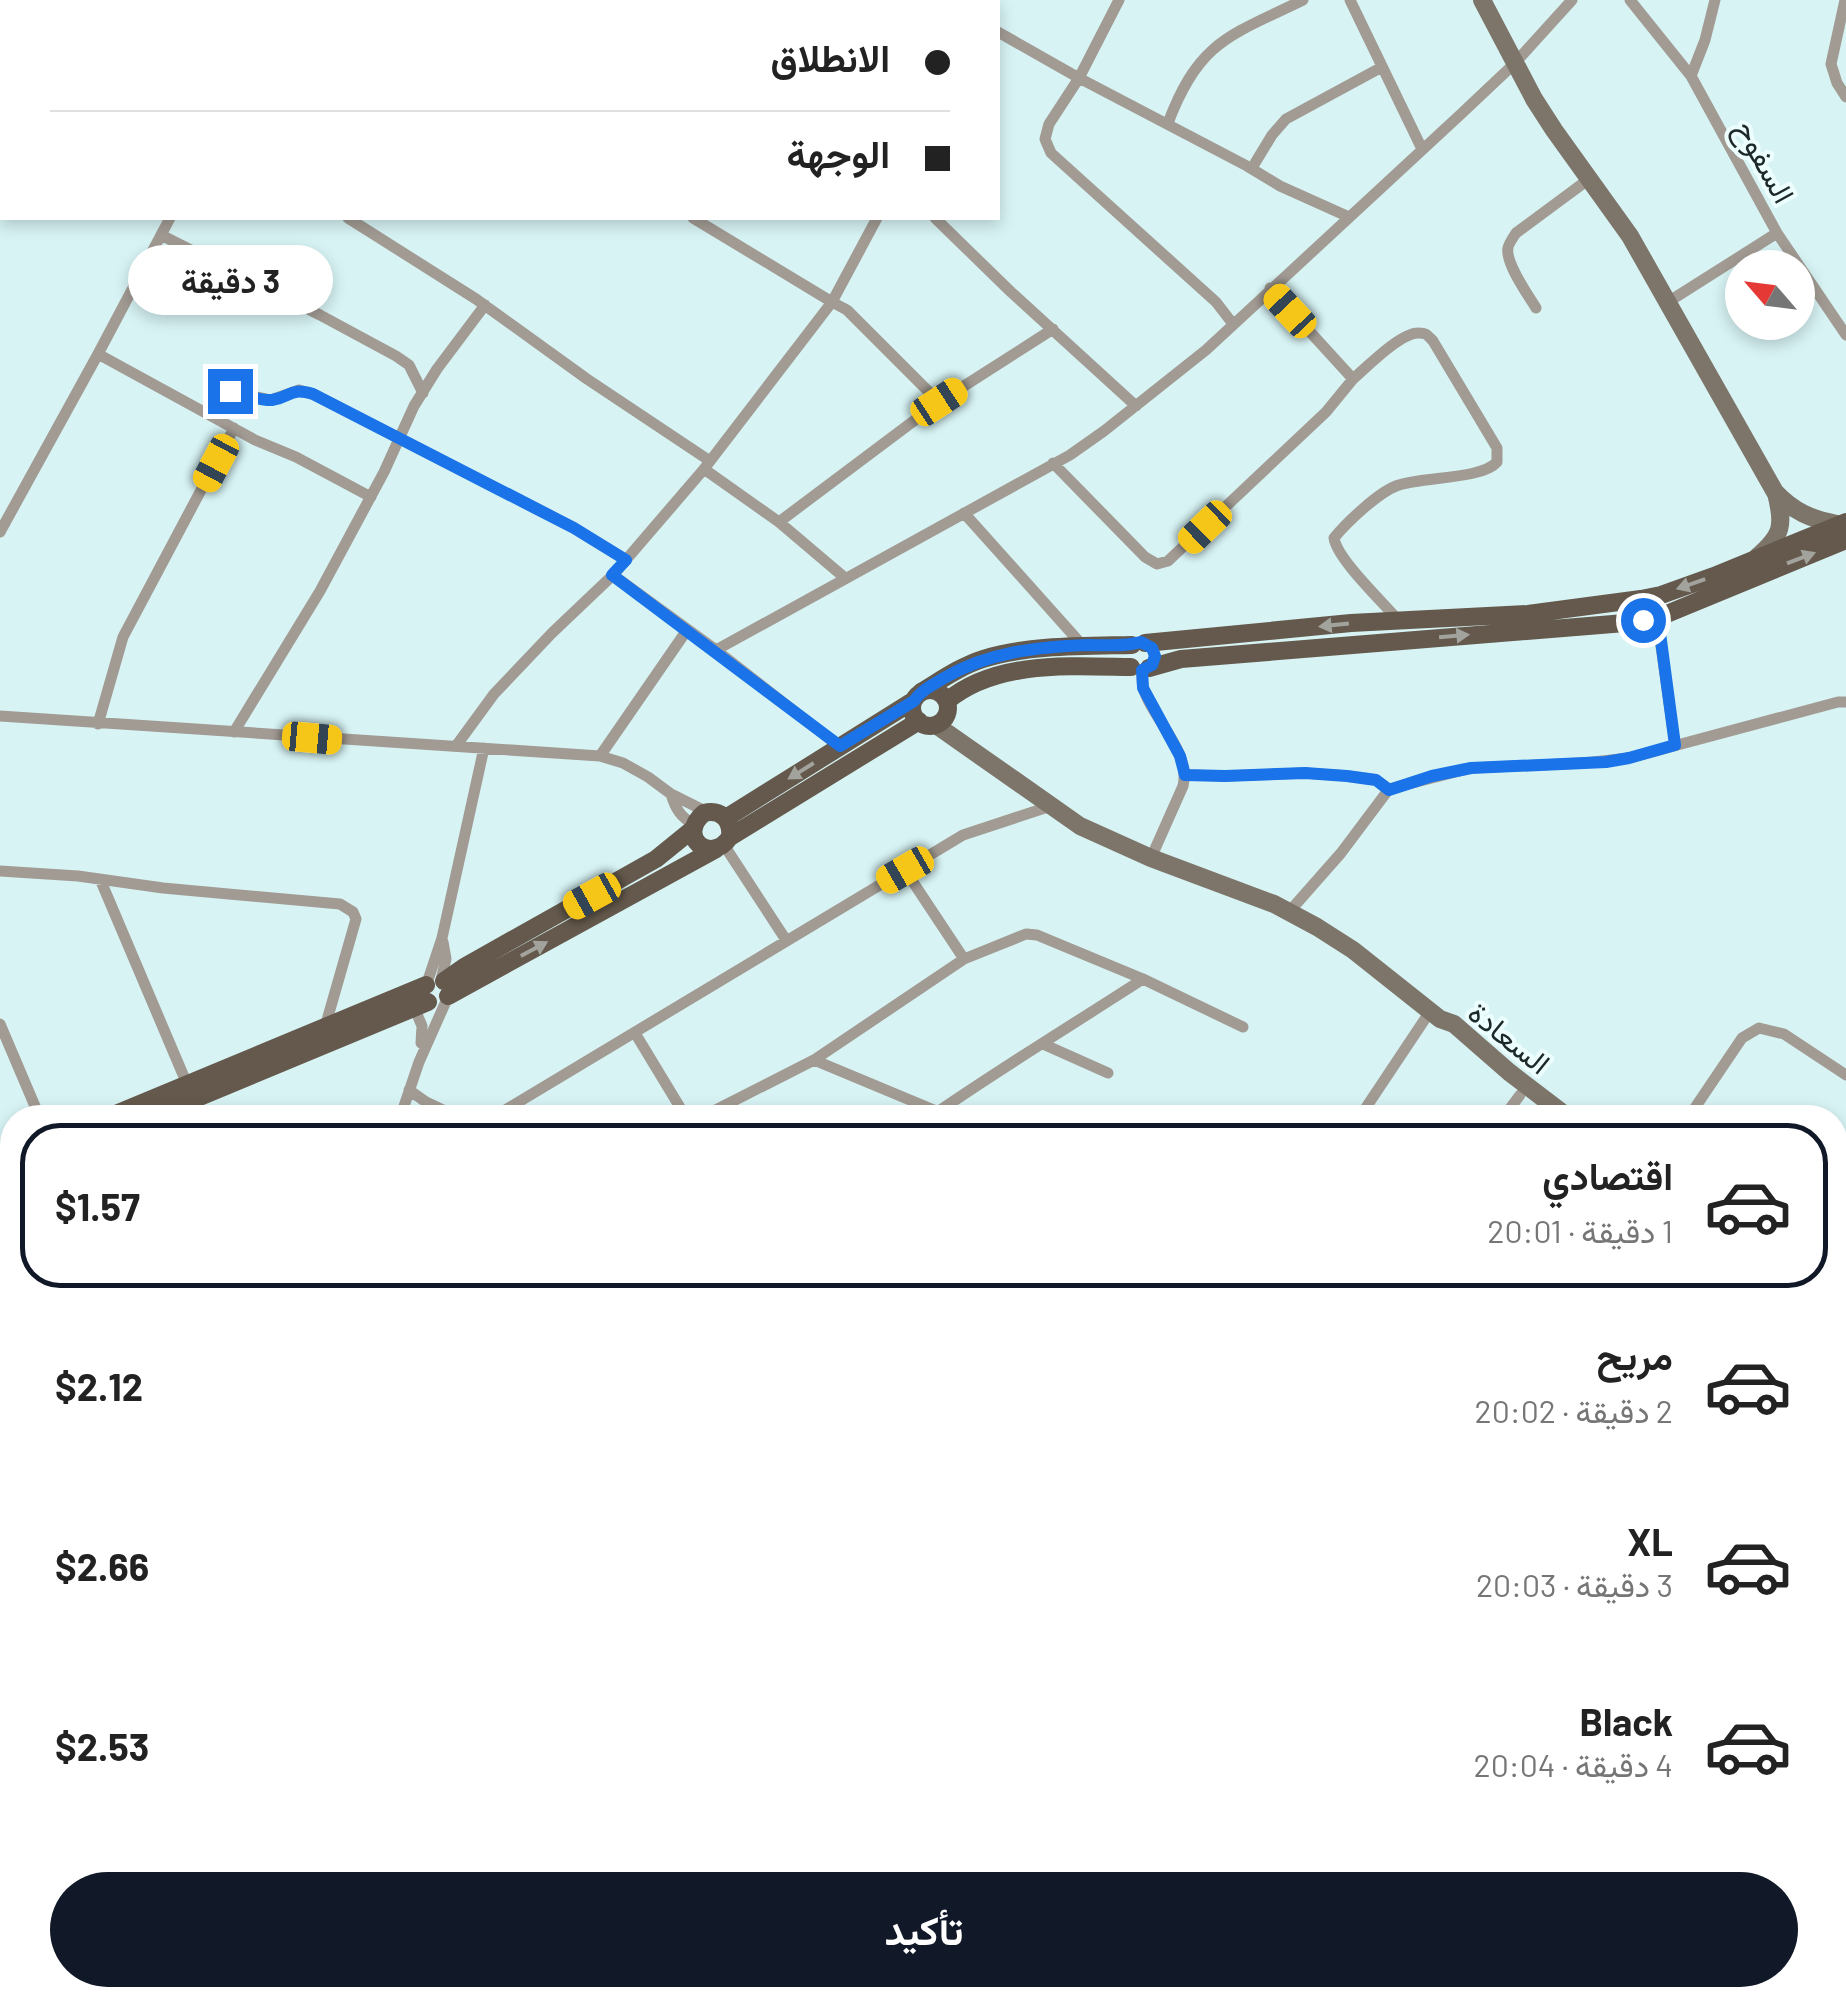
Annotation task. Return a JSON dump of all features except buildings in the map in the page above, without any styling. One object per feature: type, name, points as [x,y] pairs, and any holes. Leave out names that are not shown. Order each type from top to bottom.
[{"type":"main road","points":[[178,1105],[434,992],[724,837],[840,746],[960,668],[982,659],[1010,652],[1398,620],[1528,614],[1641,599],[1843,529]]},
{"type":"main road","points":[[698,822],[696,840],[704,848],[937,716],[960,690],[994,676],[1050,668],[1141,668],[1181,659],[1658,618],[1843,529]]},
{"type":"main road","points":[[1139,644],[1152,648],[1155,656],[1141,668]]},
{"type":"main road","points":[[917,696],[933,690],[939,692],[937,716]]},
{"type":"main road","points":[[917,696],[912,712],[937,716]]},
{"type":"main road","points":[[137,1105],[325,1027],[434,992],[464,968],[656,859],[698,822],[721,814],[724,837]]},
{"type":"street","points":[[1119,0],[1045,139],[1051,153],[1216,302],[1233,324]]},
{"type":"street","points":[[1168,123],[1185,84],[1203,57],[1234,34],[1303,0]]},
{"type":"street","points":[[1350,0],[1422,150]]},
{"type":"street","points":[[1482,0],[1514,64],[1554,130],[1630,236],[1776,492],[1803,515],[1843,529]]},
{"type":"street","points":[[716,650],[1054,464],[1104,432],[1233,324],[1422,150],[1514,64],[1572,0]]},
{"type":"street","name":"السفوح","points":[[1630,0],[1690,76],[1778,233],[1846,335]]},
{"type":"street","points":[[1690,76],[1715,0]]},
{"type":"street","points":[[1844,0],[1831,64],[1846,98]]},
{"type":"street","points":[[1000,33],[1280,186],[1349,217]]},
{"type":"street","points":[[1252,168],[1286,119],[1382,67]]},
{"type":"street","points":[[1536,308],[1509,258],[1508,246],[1516,234],[1590,180]]},
{"type":"street","points":[[0,532],[169,220]]},
{"type":"street","points":[[351,220],[485,305],[707,465],[846,578]]},
{"type":"street","points":[[700,220],[847,310],[939,402]]},
{"type":"street","points":[[456,746],[494,694],[626,560],[707,465],[832,302],[876,220]]},
{"type":"street","points":[[938,220],[1136,406]]},
{"type":"street","points":[[1668,302],[1778,233]]},
{"type":"street","points":[[161,235],[396,356],[408,365],[422,393]]},
{"type":"street","points":[[1270,288],[1353,379]]},
{"type":"street","points":[[234,732],[320,591],[422,393],[485,305]]},
{"type":"street","points":[[779,522],[939,402],[1053,329]]},
{"type":"street","points":[[1054,464],[1145,558],[1158,564],[1168,561],[1326,412],[1353,379],[1408,335],[1427,335],[1497,448],[1496,462],[1487,471],[1412,481],[1386,491],[1334,538],[1343,557],[1398,620]]},
{"type":"street","points":[[98,354],[371,497]]},
{"type":"street","points":[[230,391],[271,400],[300,390],[313,394],[574,528],[626,560]]},
{"type":"street","points":[[98,724],[123,637],[234,428]]},
{"type":"street","points":[[1753,559],[1774,542],[1779,532],[1781,514],[1776,492]]},
{"type":"street","points":[[964,512],[1084,646]]},
{"type":"street","points":[[612,575],[840,746]]},
{"type":"street","points":[[1658,618],[1675,745]]},
{"type":"street","points":[[600,756],[687,630]]},
{"type":"street","points":[[1141,668],[1143,688],[1180,756],[1185,775],[1151,858]]},
{"type":"street","points":[[1289,912],[1389,790],[1471,768],[1629,758],[1843,699]]},
{"type":"street","points":[[0,716],[600,756],[623,762],[648,777],[698,822]]},
{"type":"street","points":[[937,716],[964,745],[1080,826],[1289,912],[1354,950],[1435,1014],[1368,1105]]},
{"type":"street","points":[[418,1062],[422,1026],[446,959],[442,938],[484,748]]},
{"type":"street","points":[[1185,775],[1347,776],[1376,780],[1389,790]]},
{"type":"street","points":[[514,1105],[964,835],[1051,806]]},
{"type":"street","points":[[724,837],[786,940]]},
{"type":"street","points":[[905,870],[964,959]]},
{"type":"street","points":[[0,871],[347,907],[356,919],[354,930],[325,1027]]},
{"type":"street","points":[[100,879],[187,1084]]},
{"type":"street","points":[[724,1105],[814,1060],[964,959],[1026,934],[1143,979],[1243,1026]]},
{"type":"street","points":[[948,1105],[1143,979]]},
{"type":"street","points":[[404,1105],[434,992]]},
{"type":"street","name":"السعادة","points":[[1435,1014],[1446,1031],[1533,1105]]},
{"type":"street","name":"السعادة","points":[[1435,1014],[1454,1024],[1552,1105]]},
{"type":"street","points":[[0,1024],[34,1105]]},
{"type":"street","points":[[1697,1105],[1742,1038],[1759,1028],[1784,1034],[1846,1076]]},
{"type":"street","points":[[635,1033],[679,1105]]},
{"type":"street","points":[[1043,1044],[1108,1073]]},
{"type":"street","points":[[814,1060],[924,1105]]},
{"type":"street","points":[[409,1090],[432,1105]]},
{"type":"street","points":[[1513,1105],[1520,1095]]},
{"type":"route","points":[[230,391],[271,400],[300,390],[313,394],[574,528],[626,560],[612,575],[840,746],[960,668],[982,659],[1010,652],[1141,642],[1152,648],[1155,656],[1152,665],[1142,670],[1143,688],[1180,756],[1185,775],[1347,776],[1376,780],[1389,790],[1471,768],[1629,758],[1675,745],[1658,618],[1643,620]]}]
